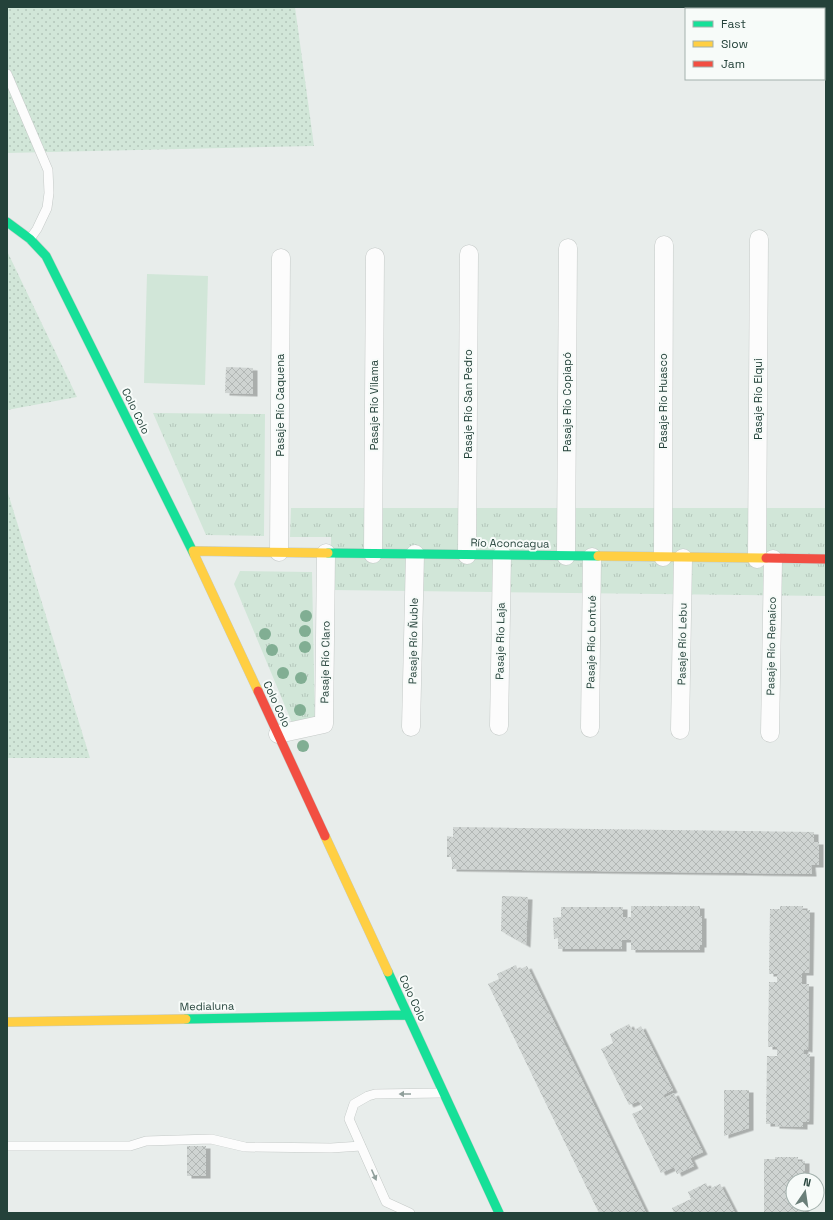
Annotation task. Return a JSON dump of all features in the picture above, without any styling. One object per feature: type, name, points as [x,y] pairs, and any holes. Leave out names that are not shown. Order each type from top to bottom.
[{"type":"street","name":"Colo Colo","points":[[7,222],[30,238],[46,256],[193,551],[499,1213]]},
{"type":"street","name":"Pasaje Río Elqui","points":[[760,239],[765,559]]},
{"type":"street","name":"Pasaje Río Huasco","points":[[663,557],[664,245]]},
{"type":"street","name":"Pasaje Río Copiapó","points":[[566,556],[568,248]]},
{"type":"street","name":"Pasaje Río San Pedro","points":[[467,555],[469,254]]},
{"type":"street","name":"Pasaje Río Vilama","points":[[373,554],[375,257]]},
{"type":"street","name":"Pasaje Río Caquena","points":[[279,552],[280,258]]},
{"type":"street","name":"Río Aconcagua","points":[[193,551],[826,560]]},
{"type":"street","name":"Pasaje Río Claro","points":[[278,734],[324,724],[326,553]]},
{"type":"street","name":"Pasaje Río Ñuble","points":[[411,727],[415,554]]},
{"type":"street","name":"Pasaje Río Laja","points":[[499,726],[502,555]]},
{"type":"street","name":"Pasaje Río Lontué","points":[[590,728],[592,556]]},
{"type":"street","name":"Pasaje Río Lebu","points":[[680,730],[683,558]]},
{"type":"street","name":"Pasaje Río Renaico","points":[[765,559],[770,732]]},
{"type":"street","name":"Medialuna","points":[[7,1022],[407,1015]]},
{"type":"lane","points":[[7,74],[48,170],[49,193],[47,208],[37,229],[30,238]]},
{"type":"lane","points":[[410,1213],[386,1202],[349,1120],[354,1104],[368,1096],[375,1094],[444,1093]]},
{"type":"lane","points":[[7,1146],[130,1146],[146,1141],[211,1139],[244,1147],[331,1148],[361,1146]]},
{"type":"green space","points":[[7,7],[295,7],[314,146],[7,153]]},
{"type":"green space","points":[[7,251],[77,397],[7,410]]},
{"type":"green space","points":[[147,274],[208,276],[205,385],[144,383]]},
{"type":"green space","points":[[153,413],[265,414],[264,536],[206,535]]},
{"type":"green space","points":[[7,490],[90,758],[7,758]]},
{"type":"green space","points":[[291,508],[826,508],[826,596],[331,590],[331,537],[290,537]]},
{"type":"green space","points":[[240,571],[312,572],[315,722],[293,725],[234,584]]},
{"type":"building","points":[[226,367],[253,368],[253,394],[225,393]]},
{"type":"building","points":[[453,827],[814,832],[814,842],[819,842],[819,865],[811,865],[812,874],[452,869],[452,857],[447,857],[447,836],[453,837]]},
{"type":"building","points":[[502,896],[528,897],[526,945],[501,931]]},
{"type":"building","points":[[631,906],[700,906],[700,916],[702,916],[702,945],[700,945],[700,950],[631,950],[631,940],[622,940],[622,949],[558,949],[558,938],[554,939],[553,918],[561,917],[561,907],[623,907],[623,917],[631,917]]},
{"type":"building","points":[[780,906],[803,906],[803,910],[810,910],[809,973],[802,973],[802,984],[809,984],[808,1050],[804,1049],[803,1054],[810,1054],[809,1122],[803,1122],[803,1127],[775,1126],[775,1124],[766,1124],[767,1056],[777,1056],[777,1047],[768,1047],[769,982],[777,982],[777,974],[769,974],[770,909],[780,909]]},
{"type":"building","points":[[516,965],[518,970],[527,966],[646,1213],[599,1213],[488,984],[499,979],[497,974]]},
{"type":"building","points":[[629,1024],[633,1031],[641,1026],[673,1090],[663,1095],[664,1098],[674,1093],[703,1152],[690,1158],[694,1166],[677,1174],[674,1167],[661,1173],[632,1114],[643,1109],[639,1101],[629,1105],[601,1049],[613,1043],[610,1034]]},
{"type":"building","points":[[724,1090],[749,1090],[749,1128],[724,1136]]},
{"type":"building","points":[[187,1146],[206,1146],[206,1176],[187,1176]]},
{"type":"building","points":[[775,1157],[798,1157],[798,1161],[805,1161],[805,1172],[785,1172],[785,1212],[804,1213],[764,1213],[764,1159],[775,1159]]},
{"type":"building","points":[[706,1183],[709,1189],[720,1184],[735,1213],[674,1213],[672,1208],[691,1199],[688,1192]]},
{"type":"traffic: fast","points":[[7,222],[30,239],[46,256],[194,554]]},
{"type":"traffic: fast","points":[[328,553],[598,556]]},
{"type":"traffic: fast","points":[[388,972],[499,1213]]},
{"type":"traffic: fast","points":[[186,1019],[407,1015]]},
{"type":"traffic: slow","points":[[193,551],[328,553]]},
{"type":"traffic: slow","points":[[194,554],[258,691]]},
{"type":"traffic: slow","points":[[598,556],[766,558]]},
{"type":"traffic: slow","points":[[325,836],[388,972]]},
{"type":"traffic: slow","points":[[7,1022],[186,1019]]},
{"type":"traffic: jam","points":[[766,558],[826,559]]},
{"type":"traffic: jam","points":[[258,691],[325,836]]}]
